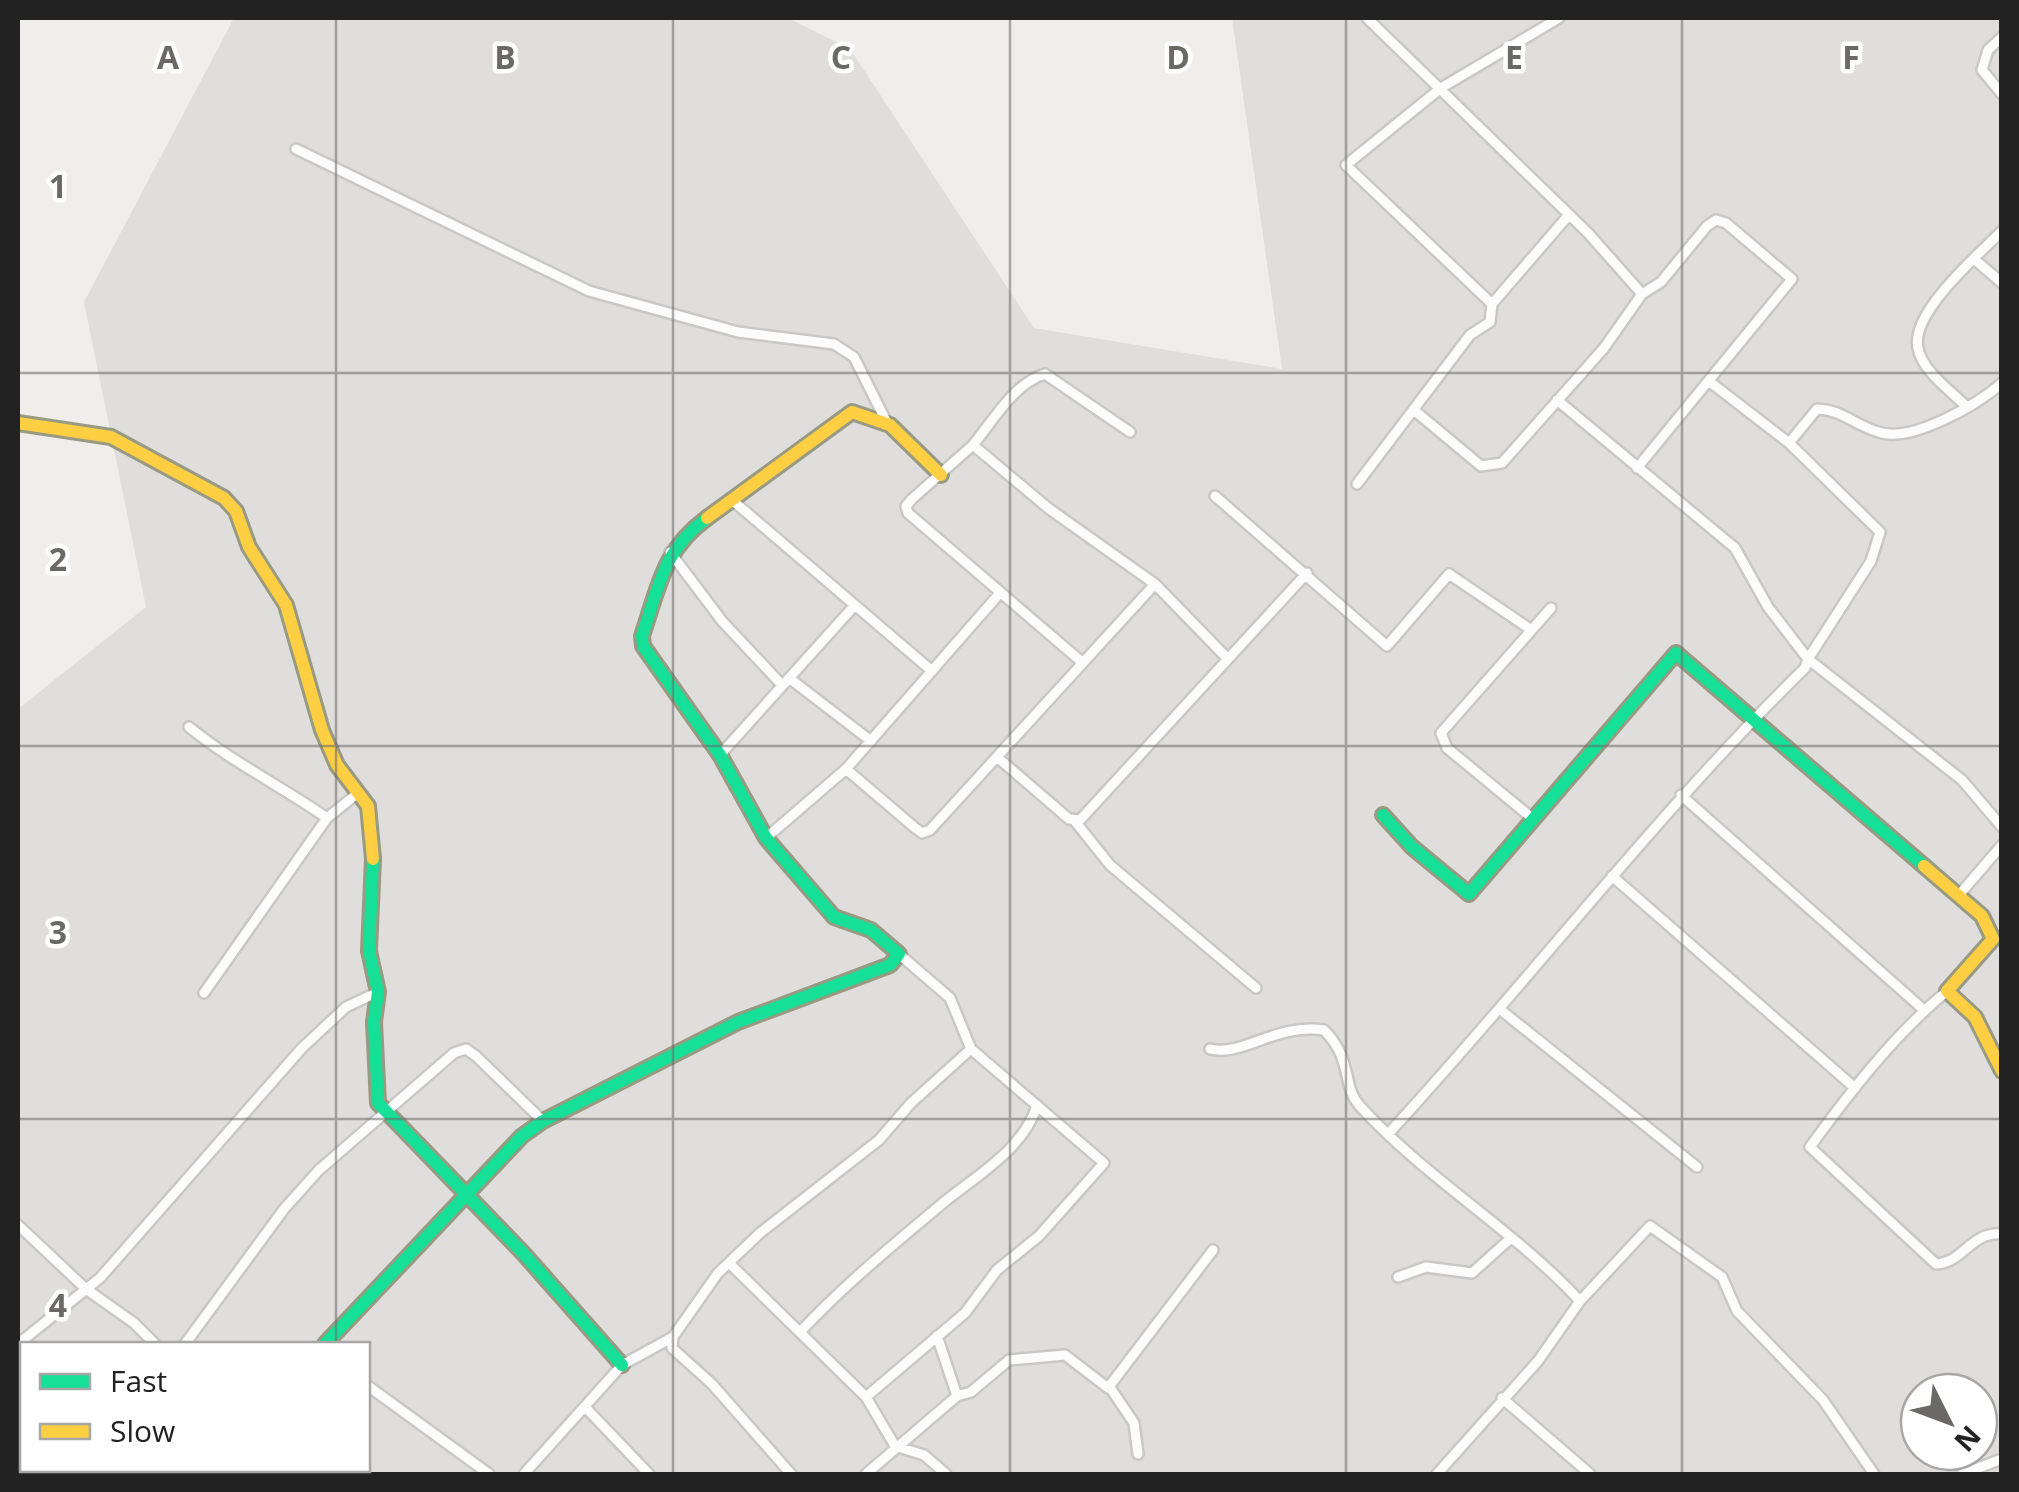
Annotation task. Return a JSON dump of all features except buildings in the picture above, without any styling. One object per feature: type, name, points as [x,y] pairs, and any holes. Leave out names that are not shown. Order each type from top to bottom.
[{"type":"street","points":[[1367,18],[1442,88],[1642,294]]},
{"type":"street","points":[[1492,304],[1346,165],[1442,88],[1559,18]]},
{"type":"street","points":[[2002,37],[1988,50],[1982,70],[2002,94]]},
{"type":"street","points":[[296,149],[589,291],[723,328],[834,344],[854,357],[886,421]]},
{"type":"street","points":[[1357,484],[1470,335],[1490,322],[1492,304],[1566,216]]},
{"type":"street","points":[[1415,411],[1481,466],[1502,463],[1604,348],[1642,294],[1661,282],[1716,220],[1792,279],[1637,468]]},
{"type":"street","points":[[1967,407],[1927,366],[1917,348],[1920,326],[1933,304],[2002,231]]},
{"type":"street","points":[[1974,259],[2002,282]]},
{"type":"street","points":[[1083,663],[908,513],[906,506],[973,444],[1032,378],[1045,374],[1130,432]]},
{"type":"street","points":[[1390,1133],[1502,1011],[1682,795],[1805,668],[1871,561],[1880,532],[1790,444],[1710,382]]},
{"type":"street","points":[[1790,444],[1817,409],[1838,410],[1866,428],[1903,435],[1967,407],[2002,384]]},
{"type":"street","points":[[1558,400],[1735,548],[1768,607],[1808,659],[1962,780],[2002,826]]},
{"type":"street","points":[[866,1397],[965,1313],[997,1270],[1039,1236],[1104,1163],[972,1049],[950,998],[871,930],[834,917],[766,838],[720,754],[644,646],[648,610],[670,552],[682,536],[852,412],[870,412],[886,421],[941,476]]},
{"type":"street","points":[[18,423],[111,437],[224,498],[236,512],[249,547],[286,605],[322,730],[337,765],[368,806],[374,837],[369,951],[378,992],[374,1022],[378,1103],[523,1253],[622,1365]]},
{"type":"street","points":[[973,444],[1048,508],[1155,584],[1228,659]]},
{"type":"street","points":[[1214,496],[1387,646],[1449,574],[1530,629]]},
{"type":"street","points":[[732,500],[932,671]]},
{"type":"street","points":[[670,552],[722,621],[786,681],[871,741]]},
{"type":"street","points":[[1074,820],[1083,818],[1307,573]]},
{"type":"street","points":[[846,769],[922,833],[941,819],[1155,584]]},
{"type":"street","points":[[766,838],[846,769],[1000,593]]},
{"type":"street","points":[[720,754],[855,605]]},
{"type":"street","points":[[1532,818],[1446,748],[1442,733],[1551,608]]},
{"type":"street","points":[[1383,815],[1412,848],[1469,894],[1676,653],[1982,916],[1993,939],[1989,950],[1954,978],[1947,991],[1924,1010],[1810,1147],[1936,1264],[1946,1264],[1976,1238],[2002,1234]]},
{"type":"street","points":[[189,726],[242,766],[270,779],[327,818]]},
{"type":"street","points":[[997,757],[1074,820],[1110,865],[1256,988]]},
{"type":"street","points":[[204,992],[327,818],[358,793]]},
{"type":"street","points":[[1682,795],[1924,1010]]},
{"type":"street","points":[[1958,895],[2002,845]]},
{"type":"street","points":[[1612,876],[1856,1088]]},
{"type":"street","points":[[327,1342],[465,1195],[543,1121],[738,1022],[890,965],[898,954]]},
{"type":"street","points":[[1947,991],[1975,1018],[2002,1071]]},
{"type":"street","points":[[20,1342],[86,1289],[165,1206],[210,1148],[252,1108],[302,1048],[346,1008],[378,992]]},
{"type":"street","points":[[1502,1011],[1698,1167]]},
{"type":"street","points":[[1210,1049],[1224,1052],[1299,1026],[1324,1030],[1346,1058],[1355,1101],[1511,1238],[1543,1261],[1580,1301]]},
{"type":"street","points":[[186,1342],[284,1209],[319,1170],[454,1053],[466,1049],[543,1121]]},
{"type":"street","points":[[524,1474],[622,1365],[674,1336],[729,1263],[782,1212],[879,1140],[911,1103],[972,1049]]},
{"type":"street","points":[[800,1332],[836,1294],[990,1166],[1031,1124],[1037,1105]]},
{"type":"street","points":[[18,1225],[86,1289],[134,1323],[152,1342]]},
{"type":"street","points":[[1437,1474],[1538,1361],[1580,1301],[1650,1226],[1722,1277],[1737,1311],[1822,1400],[1874,1474]]},
{"type":"street","points":[[1398,1278],[1426,1267],[1472,1272],[1511,1238]]},
{"type":"street","points":[[1110,1386],[1213,1250]]},
{"type":"street","points":[[729,1263],[866,1397],[895,1446],[924,1454],[946,1474]]},
{"type":"street","points":[[674,1336],[672,1348],[712,1384],[791,1474]]},
{"type":"street","points":[[937,1336],[957,1396]]},
{"type":"street","points":[[866,1474],[957,1396],[972,1392],[1009,1360],[1040,1356],[1066,1355],[1110,1386],[1134,1423],[1138,1454]]},
{"type":"street","points":[[370,1387],[489,1474]]},
{"type":"street","points":[[1502,1398],[1590,1474]]},
{"type":"street","points":[[586,1408],[649,1474]]},
{"type":"street","points":[[1962,1474],[2002,1458]]},
{"type":"shaded area","points":[[234,18],[788,18],[850,49],[1034,328],[1282,369],[1232,18],[2001,18],[2001,1474],[18,1474],[18,709],[146,607],[84,302]]},
{"type":"traffic: fast","points":[[327,1342],[522,1136],[543,1121],[738,1022],[890,965],[899,954],[871,930],[834,917],[766,838],[720,755],[643,646],[642,636],[664,570],[681,543],[707,518]]},
{"type":"traffic: fast","points":[[1383,815],[1412,847],[1469,894],[1676,653],[1924,866]]},
{"type":"traffic: fast","points":[[373,859],[369,951],[378,992],[374,1022],[378,1103],[523,1253],[622,1365]]},
{"type":"traffic: slow","points":[[707,518],[852,412],[890,425],[941,475]]},
{"type":"traffic: slow","points":[[18,423],[111,437],[224,498],[236,511],[249,547],[286,605],[322,730],[337,765],[368,806],[373,859]]},
{"type":"traffic: slow","points":[[1924,866],[1982,916],[1993,939],[1947,991],[1975,1017],[2002,1071]]}]
